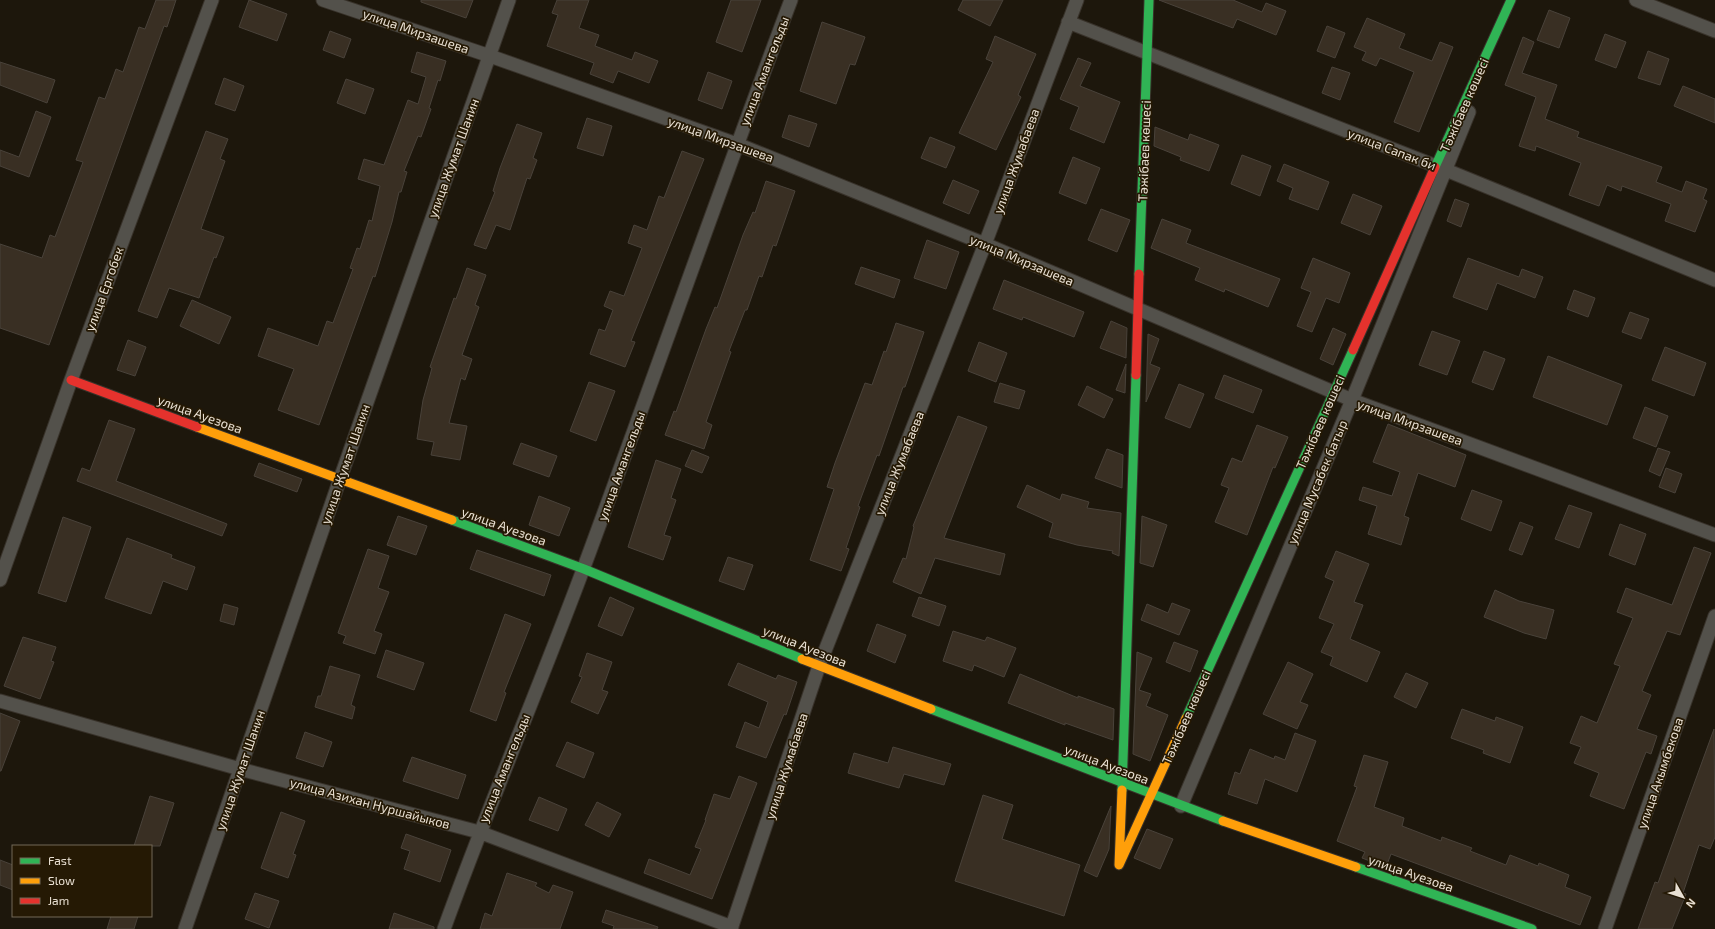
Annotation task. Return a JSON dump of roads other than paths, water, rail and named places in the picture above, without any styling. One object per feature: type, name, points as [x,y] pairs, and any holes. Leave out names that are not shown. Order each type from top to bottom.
[{"type":"street","name":"улица Ергобек","points":[[0,580],[71,380],[212,0]]},
{"type":"street","name":"улица Мирзашева","points":[[323,0],[490,56],[737,144],[985,244],[1352,400],[1715,535]]},
{"type":"street","name":"улица Жумат Шанин","points":[[185,929],[340,478],[509,0]]},
{"type":"street","name":"улица Амангельды","points":[[444,929],[479,832],[584,569],[737,144],[791,0]]},
{"type":"street","name":"улица Жумабаева","points":[[731,928],[819,666],[985,244],[1077,0]]},
{"type":"street","name":"Тәжібаев көшесі","points":[[1150,0],[1119,865],[1512,0]]},
{"type":"street","name":"улица Мусабек батыр","points":[[1181,806],[1352,400],[1446,170],[1512,0]]},
{"type":"street","points":[[1636,0],[1715,31]]},
{"type":"street","name":"улица Сапак би","points":[[1068,22],[1446,170],[1715,280]]},
{"type":"street","name":"улица Ауезова","points":[[71,380],[584,569],[819,666],[1181,806],[1532,929]]},
{"type":"street","name":"улица Акымбекова","points":[[1605,929],[1715,616]]},
{"type":"street","name":"улица Азихан Нуршайыков","points":[[0,701],[240,769],[479,832],[731,928]]}]
